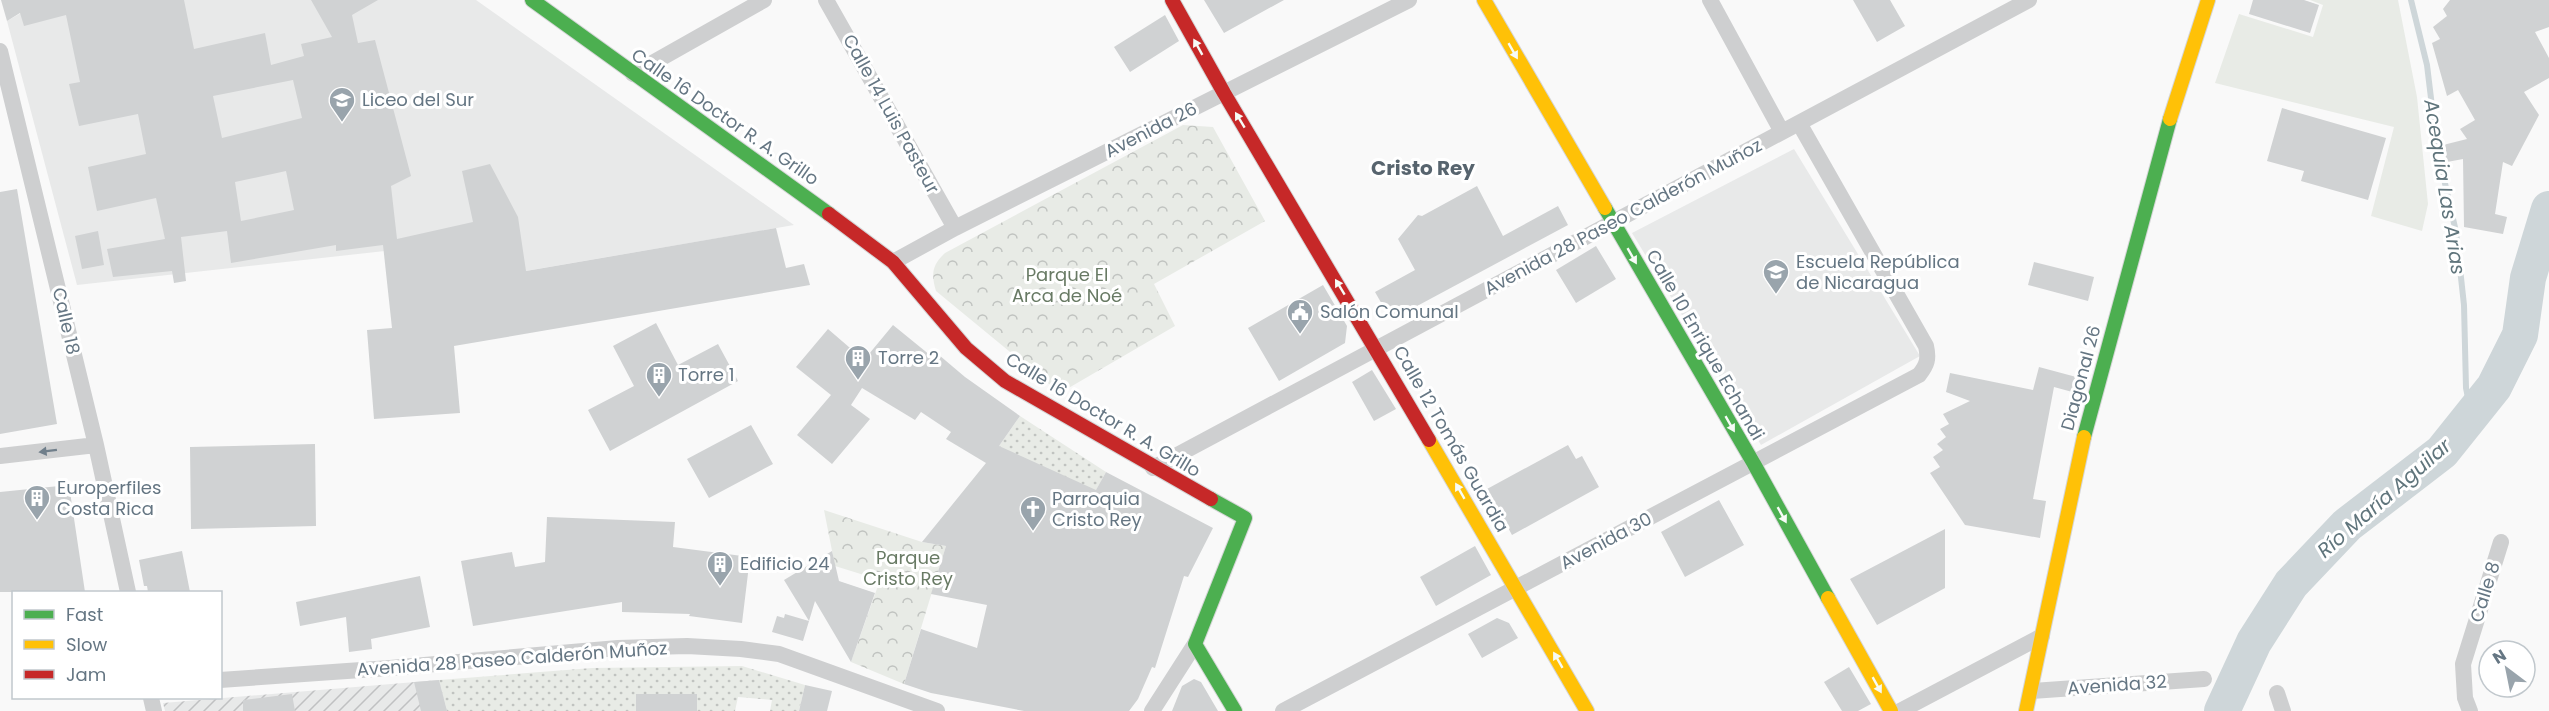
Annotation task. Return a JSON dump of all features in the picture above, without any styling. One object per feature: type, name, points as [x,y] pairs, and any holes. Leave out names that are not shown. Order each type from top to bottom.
[{"type":"street","name":"Calle 16 Doctor R. A. Grillo","points":[[531,0],[779,176],[893,262],[966,348],[1005,381],[1153,468],[1245,518],[1196,644]]},
{"type":"street","points":[[633,74],[764,0]]},
{"type":"street","name":"Calle 14 Luis Pasteur","points":[[826,0],[955,228]]},
{"type":"street","name":"Calle 12 Tomás Guardia","points":[[1172,0],[1224,93],[1376,348],[1587,711]]},
{"type":"street","name":"Avenida 26","points":[[893,262],[955,228],[1409,0]]},
{"type":"street","name":"Calle 10 Enrique Echandi","points":[[1484,0],[1754,464],[1891,711]]},
{"type":"street","points":[[1710,0],[1782,132]]},
{"type":"street","name":"Avenida 28 Paseo Calderón Muñoz","points":[[1153,468],[2029,0]]},
{"type":"street","name":"Diagonal 26","points":[[2026,711],[2086,428],[2159,154],[2208,0]]},
{"type":"street","name":"Diagonal 26","points":[[2191,58],[2218,0]]},
{"type":"street","name":"Calle 18","points":[[0,51],[96,445],[128,591]]},
{"type":"street","name":"Avenida 30","points":[[1283,711],[1919,375],[1926,367],[1929,357],[1926,346],[1799,123]]},
{"type":"street","points":[[0,456],[96,445]]},
{"type":"street","name":"Calle 8","points":[[2470,711],[2465,698],[2463,664],[2501,542]]},
{"type":"street","points":[[1900,711],[2042,636]]},
{"type":"street","points":[[1152,711],[1196,644],[1235,711]]},
{"type":"street","name":"Avenida 28 Paseo Calderón Muñoz","points":[[222,680],[618,648],[687,646],[779,654],[937,711]]},
{"type":"street","name":"Avenida 32","points":[[2031,691],[2204,679]]},
{"type":"street","points":[[2277,693],[2283,711]]},
{"type":"shaded area","name":"Liceo del Sur","points":[[44,0],[476,0],[794,225],[408,291],[403,249],[77,285],[7,21]]},
{"type":"shaded area","name":"Escuela República de Nicaragua","points":[[1794,149],[1920,356],[1761,445],[1632,233]]},
{"type":"shaded area","points":[[439,680],[447,711],[165,711],[163,703]]},
{"type":"green space","points":[[2310,0],[2398,0],[2417,97],[2428,204],[2422,231],[2371,216],[2394,127],[2215,83],[2239,14],[2313,37],[2323,5]]},
{"type":"green space","name":"Parque El Arca de Noé","points":[[1183,125],[1213,127],[1265,221],[1154,284],[1175,326],[1060,393],[936,291],[933,280],[934,270],[937,262],[945,253]]},
{"type":"green space","points":[[1020,416],[1106,472],[1085,511],[999,446]]},
{"type":"green space","name":"Parque Cristo Rey","points":[[824,510],[922,542],[946,546],[904,684],[851,662],[880,580],[835,566]]},
{"type":"green space","points":[[742,666],[805,685],[799,711],[770,711],[772,700],[738,697],[735,711],[697,711],[697,694],[636,694],[636,711],[447,711],[439,680],[592,668]]},
{"type":"building","points":[[1,0],[184,0],[194,49],[265,33],[271,65],[304,56],[301,44],[332,37],[311,0],[378,0],[352,15],[358,43],[375,40],[411,176],[391,186],[397,239],[473,222],[462,171],[490,164],[518,217],[526,271],[776,228],[786,268],[804,264],[810,285],[454,346],[460,413],[374,419],[367,330],[392,328],[383,245],[336,251],[336,245],[231,263],[227,231],[181,237],[186,281],[174,283],[172,271],[113,277],[107,249],[165,239],[156,198],[97,211],[88,167],[146,154],[138,114],[79,126],[69,84],[80,82],[66,15],[24,26],[20,13],[7,21]],"holes":[[[293,80],[302,118],[222,138],[213,96]],[[286,171],[294,210],[241,221],[235,182]]]},
{"type":"building","points":[[1204,0],[1284,0],[1224,33]]},
{"type":"building","points":[[1853,0],[1890,0],[1905,26],[1877,42]]},
{"type":"building","points":[[2253,0],[2304,0],[2319,5],[2310,33],[2249,14]]},
{"type":"building","points":[[2450,0],[2549,0],[2549,27],[2535,32],[2549,58],[2549,78],[2524,92],[2539,115],[2512,166],[2503,162],[2495,214],[2507,217],[2503,234],[2464,227],[2463,159],[2447,162],[2443,145],[2467,139],[2460,129],[2475,120],[2458,90],[2447,96],[2432,43],[2440,39],[2433,27],[2447,16],[2443,9]]},
{"type":"building","points":[[1165,15],[1179,41],[1130,72],[1114,47]]},
{"type":"building","points":[[2282,108],[2386,138],[2368,200],[2301,181],[2304,171],[2267,161]]},
{"type":"building","points":[[1477,186],[1503,236],[1558,206],[1568,225],[1391,320],[1375,292],[1415,270],[1398,239],[1418,215],[1422,216]]},
{"type":"building","points":[[17,189],[57,424],[0,434],[0,192]]},
{"type":"building","points":[[98,231],[104,265],[82,269],[75,236]]},
{"type":"building","points":[[1596,246],[1616,279],[1576,303],[1556,270]]},
{"type":"building","points":[[2034,262],[2094,277],[2088,301],[2028,285]]},
{"type":"building","name":"Salón Comunal","points":[[1323,285],[1347,326],[1345,343],[1279,381],[1248,328]]},
{"type":"building","name":"Torre 1","points":[[656,323],[678,365],[718,344],[738,381],[610,451],[588,410],[634,386],[613,346]]},
{"type":"building","points":[[893,325],[936,360],[939,355],[965,377],[1020,416],[999,446],[1096,490],[1106,472],[1213,528],[1188,577],[1184,576],[1155,668],[1152,667],[1138,699],[1129,711],[1024,711],[931,693],[904,684],[921,629],[977,648],[987,605],[931,594],[946,546],[922,542],[986,463],[946,439],[951,432],[921,412],[915,420],[862,388],[851,405],[870,419],[832,464],[797,435],[831,395],[796,367],[828,329],[864,360]]},
{"type":"building","points":[[2039,367],[2080,378],[2076,393],[2054,387],[2033,499],[2046,501],[2040,538],[1965,525],[1930,473],[1940,467],[1933,457],[1943,450],[1937,444],[1946,437],[1940,429],[1949,424],[1943,414],[1970,401],[1946,392],[1950,373],[2033,390]]},
{"type":"building","points":[[1372,370],[1396,409],[1374,421],[1352,382]]},
{"type":"building","points":[[751,425],[773,464],[709,498],[687,459]]},
{"type":"building","points":[[315,444],[316,526],[191,529],[190,447]]},
{"type":"building","points":[[1568,445],[1576,459],[1582,456],[1599,487],[1512,535],[1487,489]]},
{"type":"building","name":"Europerfiles Costa Rica","points":[[69,485],[85,591],[0,592],[0,492]]},
{"type":"building","points":[[1719,500],[1744,545],[1685,577],[1661,532]]},
{"type":"building","points":[[547,517],[675,522],[673,547],[750,557],[742,623],[689,616],[690,614],[622,612],[622,602],[473,626],[461,561],[512,552],[515,567],[545,562]]},
{"type":"building","points":[[1945,529],[1945,588],[1877,625],[1850,579]]},
{"type":"building","points":[[1475,546],[1491,575],[1436,606],[1420,577]]},
{"type":"building","points":[[182,551],[190,591],[148,591],[147,586],[144,586],[139,560]]},
{"type":"building","points":[[832,551],[839,581],[875,593],[851,662],[815,601],[809,621],[784,580]]},
{"type":"building","points":[[420,576],[430,627],[371,639],[372,649],[349,652],[346,617],[300,626],[296,602]]},
{"type":"building","points":[[785,614],[809,621],[803,641],[772,632],[777,616],[784,618]]},
{"type":"building","points":[[1497,618],[1509,623],[1518,638],[1482,658],[1468,634]]},
{"type":"building","points":[[1849,667],[1871,704],[1858,711],[1842,711],[1824,682]]},
{"type":"building","points":[[1194,679],[1201,682],[1218,711],[1172,711],[1182,686]]},
{"type":"building","points":[[439,680],[447,711],[421,711],[414,682]]},
{"type":"building","points":[[805,685],[832,691],[827,711],[799,711]]},
{"type":"building","points":[[292,694],[295,711],[243,711],[243,700]]},
{"type":"building","points":[[636,694],[697,694],[697,711],[636,711]]},
{"type":"waterway","name":"Acequia Las Arias","points":[[2411,0],[2427,65],[2437,148],[2456,232],[2464,305],[2466,388],[2471,413]]},
{"type":"waterway","name":"Río María Aguilar","points":[[2222,711],[2254,642],[2291,584],[2347,525],[2442,452],[2494,387],[2520,335],[2528,278],[2549,209]]},
{"type":"traffic: fast","points":[[532,0],[829,214]]},
{"type":"traffic: fast","points":[[2084,437],[2170,119]]},
{"type":"traffic: fast","points":[[1605,208],[1754,464],[1828,598]]},
{"type":"traffic: fast","points":[[1211,499],[1245,518],[1195,644],[1235,711]]},
{"type":"traffic: slow","points":[[1484,0],[1605,208]]},
{"type":"traffic: slow","points":[[2170,119],[2208,0]]},
{"type":"traffic: slow","points":[[2026,711],[2084,437]]},
{"type":"traffic: slow","points":[[1429,440],[1587,711]]},
{"type":"traffic: slow","points":[[1828,598],[1891,711]]},
{"type":"traffic: jam","points":[[1172,0],[1224,93],[1429,440]]},
{"type":"traffic: jam","points":[[829,214],[893,262],[966,348],[1005,381],[1211,499]]},
{"type":"place","name":"Liceo del Sur","points":[[342,123]]},
{"type":"place","name":"Escuela República de Nicaragua","points":[[1776,295]]},
{"type":"place","name":"Salón Comunal","points":[[1300,335]]},
{"type":"place","name":"Torre 2","points":[[858,381]]},
{"type":"place","name":"Torre 1","points":[[659,398]]},
{"type":"place","name":"Europerfiles Costa Rica","points":[[37,521]]},
{"type":"place","name":"Parroquia Cristo Rey","points":[[1033,532]]},
{"type":"place","name":"Edificio 24","points":[[720,587]]},
{"type":"district","name":"Cristo Rey","points":[[1423,168]]}]
